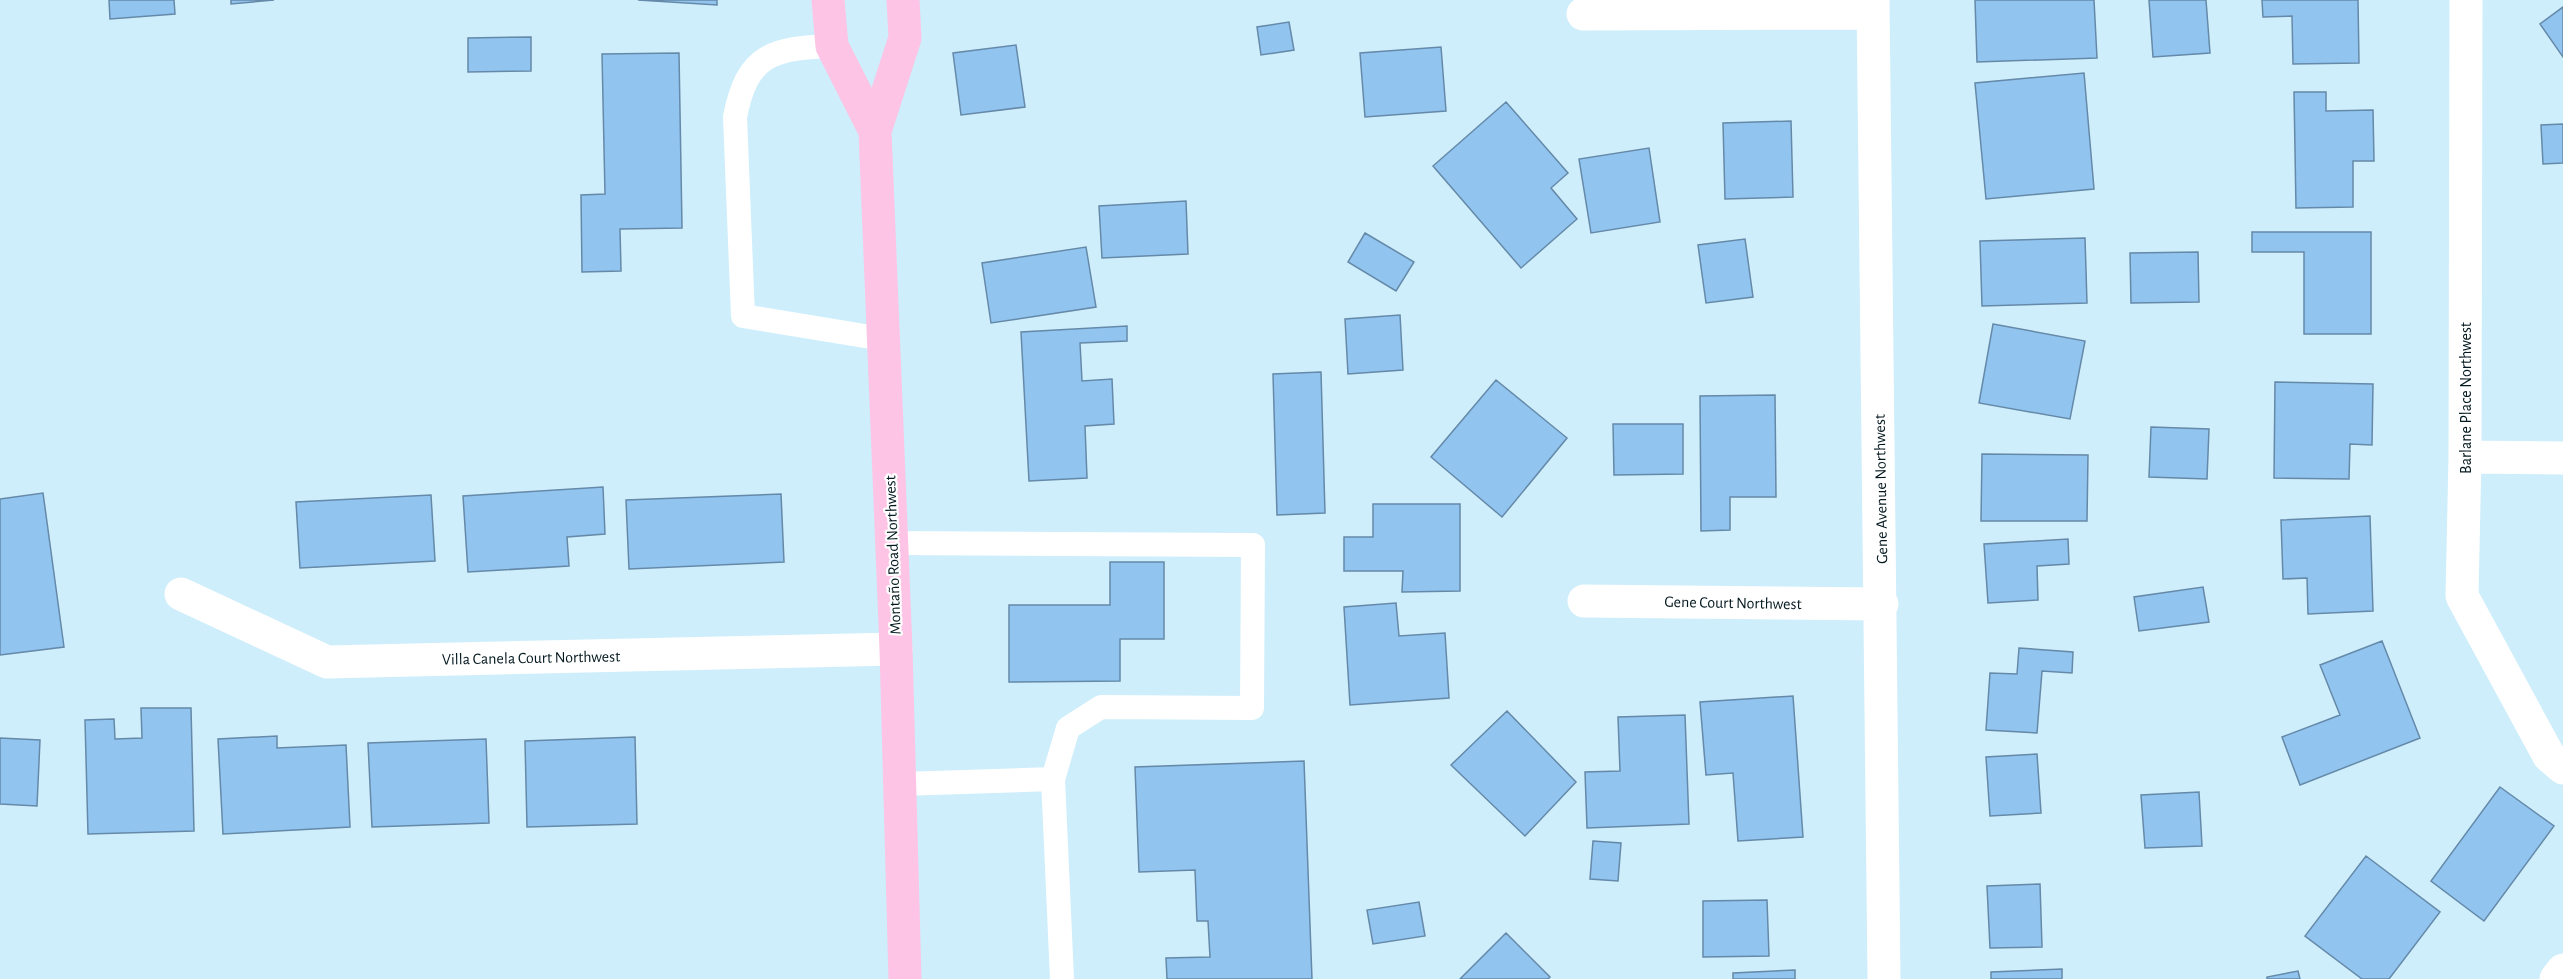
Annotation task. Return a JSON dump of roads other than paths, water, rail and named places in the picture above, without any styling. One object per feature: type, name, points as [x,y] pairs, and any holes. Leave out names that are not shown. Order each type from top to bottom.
[{"type":"main road","name":"Montaño Road Northwest","points":[[828,0],[832,46],[874,131]]},
{"type":"main road","name":"Montaño Road Northwest","points":[[903,0],[905,38],[874,131],[901,784],[905,979]]},
{"type":"street","name":"Barlane Place Northwest","points":[[2466,0],[2465,457],[2462,596],[2549,756],[2563,768]]},
{"type":"street","points":[[1583,14],[1873,6]]},
{"type":"street","name":"Gene Avenue Northwest","points":[[1873,6],[1882,604],[1884,979]]},
{"type":"street","points":[[2465,457],[2563,458]]},
{"type":"street","name":"Villa Canela Court Northwest","points":[[181,594],[327,662],[896,649]]},
{"type":"street","name":"Gene Court Northwest","points":[[1584,601],[1882,604]]},
{"type":"street","points":[[2556,979],[2563,970]]},
{"type":"lane","points":[[832,46],[791,48],[758,63],[740,90],[735,117],[743,316],[883,339]]},
{"type":"lane","points":[[892,543],[1253,545],[1252,708],[1101,707],[1068,728],[1053,779],[1062,979]]},
{"type":"lane","points":[[901,784],[1053,779]]}]
